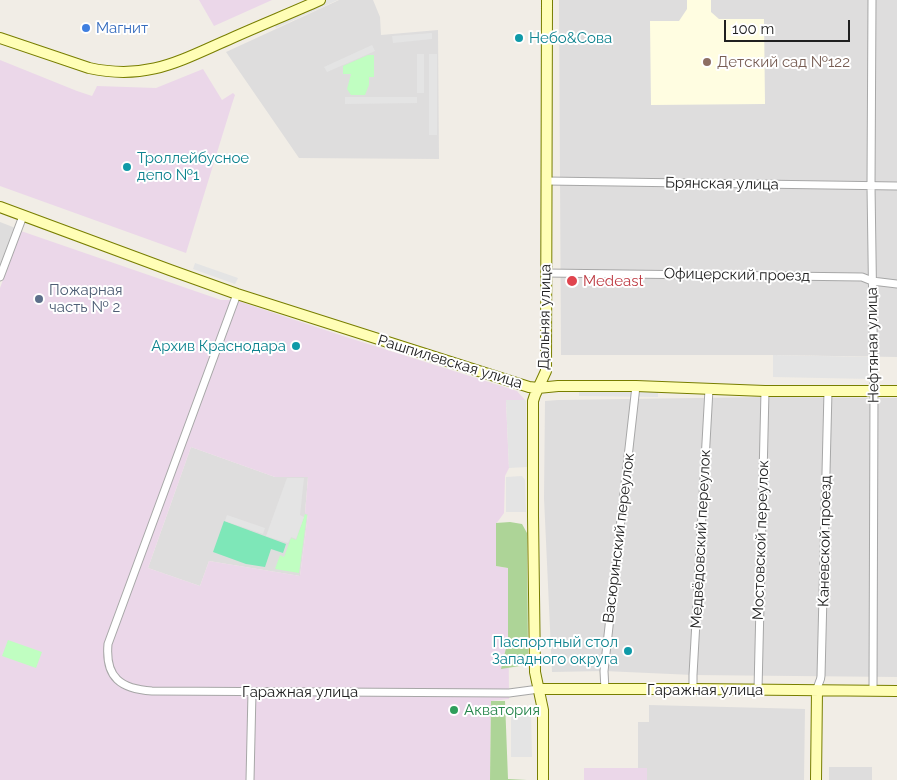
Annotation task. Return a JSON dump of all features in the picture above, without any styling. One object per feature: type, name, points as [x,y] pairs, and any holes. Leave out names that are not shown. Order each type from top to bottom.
[{"type":"street","points":[[0,38],[103,72],[148,71],[176,62],[320,0]]},
{"type":"street","name":"Дальняя улица","points":[[543,780],[543,710],[535,672],[532,480],[533,401],[546,371],[547,0]]},
{"type":"street","name":"Нефтяная улица","points":[[872,0],[871,186],[874,391],[872,691]]},
{"type":"street","name":"Брянская улица","points":[[546,181],[897,186]]},
{"type":"street","name":"Рашпилевская улица","points":[[0,207],[237,294],[520,384],[538,388],[558,386],[636,386],[765,390],[897,391]]},
{"type":"street","points":[[0,277],[23,216]]},
{"type":"street","name":"Офицерский проезд","points":[[546,273],[862,277],[872,281],[897,284]]},
{"type":"street","name":"Гаражная улица","points":[[237,294],[108,644],[107,656],[109,665],[116,678],[124,685],[138,690],[152,691],[509,694],[539,689],[897,691]]},
{"type":"street","name":"Васюринский переулок","points":[[605,690],[604,671],[636,386]]},
{"type":"street","name":"Медвёдовский переулок","points":[[693,689],[709,388]]},
{"type":"street","name":"Мостовской переулок","points":[[758,690],[765,390]]},
{"type":"street","name":"Каневской проезд","points":[[817,690],[821,676],[828,391]]},
{"type":"street","points":[[816,780],[817,690]]},
{"type":"street","points":[[250,780],[252,692]]},
{"type":"shaded area","points":[[199,0],[272,0],[214,26]]},
{"type":"shaded area","points":[[324,0],[338,0],[276,28],[273,23]]},
{"type":"shaded area","points":[[339,0],[373,0],[380,17],[381,35],[438,30],[439,159],[299,158],[226,52]]},
{"type":"shaded area","points":[[559,0],[897,0],[897,357],[561,355]]},
{"type":"shaded area","name":"Детский сад №122","points":[[687,0],[711,0],[711,12],[719,19],[764,19],[765,104],[651,105],[650,21],[679,21],[687,9]]},
{"type":"shaded area","points":[[432,33],[432,39],[393,43],[392,36]]},
{"type":"shaded area","points":[[372,45],[375,51],[327,72],[324,67]]},
{"type":"shaded area","points":[[417,54],[424,54],[424,93],[417,93]]},
{"type":"shaded area","points":[[429,54],[437,54],[437,135],[429,135]]},
{"type":"shaded area","name":"Троллейбусное депо №1","points":[[0,60],[92,96],[97,86],[156,88],[203,69],[222,100],[233,93],[235,95],[186,253],[0,186]]},
{"type":"shaded area","points":[[345,97],[417,97],[417,103],[345,104]]},
{"type":"shaded area","points":[[0,222],[18,229],[0,277]]},
{"type":"shaded area","points":[[21,231],[221,300],[235,300],[517,391],[525,400],[506,400],[509,468],[505,476],[504,513],[496,524],[496,566],[508,568],[509,699],[491,701],[490,780],[0,780],[0,288]],"holes":[[[191,447],[275,477],[308,477],[305,514],[308,514],[300,576],[209,561],[200,586],[148,568]]]},
{"type":"shaded area","points":[[195,263],[238,278],[235,284],[193,269]]},
{"type":"shaded area","points":[[773,355],[870,357],[870,379],[773,377]]},
{"type":"shaded area","points":[[579,390],[658,391],[658,397],[579,396]]},
{"type":"shaded area","points":[[765,397],[897,398],[897,677],[693,675],[604,671],[552,672],[544,498],[545,401]]},
{"type":"shaded area","points":[[506,400],[526,401],[527,467],[509,468]]},
{"type":"shaded area","points":[[191,447],[275,477],[308,477],[305,513],[308,514],[300,576],[209,561],[200,586],[148,568]]},
{"type":"shaded area","points":[[522,476],[525,480],[526,512],[506,512],[506,477]]},
{"type":"shaded area","points":[[287,478],[304,478],[300,515],[304,517],[296,539],[291,537],[288,543],[266,536]]},
{"type":"shaded area","points":[[227,515],[265,528],[263,534],[225,521]]},
{"type":"shaded area","points":[[649,705],[805,709],[804,780],[647,780],[647,768],[638,768],[638,722],[649,722]]},
{"type":"shaded area","points":[[531,712],[532,757],[511,757],[511,713]]},
{"type":"shaded area","points":[[829,767],[872,767],[872,780],[829,780]]},
{"type":"shaded area","points":[[584,768],[647,768],[647,780],[584,780]]},
{"type":"green space","points":[[368,55],[374,55],[374,77],[369,77],[369,85],[365,95],[351,95],[347,89],[351,74],[343,74],[343,66]]},
{"type":"green space","points":[[305,514],[307,515],[299,573],[275,569],[280,555],[284,557],[291,538],[296,540]]},
{"type":"green space","points":[[224,521],[286,544],[283,553],[271,549],[265,567],[246,564],[213,552]]},
{"type":"green space","points":[[510,522],[522,524],[527,533],[528,653],[526,665],[501,669],[508,640],[508,568],[496,566],[496,523]]},
{"type":"green space","points":[[8,640],[42,652],[36,668],[2,656]]},
{"type":"green space","points":[[491,701],[505,701],[508,779],[527,780],[490,780]]},
{"type":"place","name":"Магнит","points":[[86,28]]},
{"type":"place","name":"Небо&Сова","points":[[519,38]]},
{"type":"place","name":"Детский сад №122","points":[[707,62]]},
{"type":"place","name":"Троллейбусное депо №1","points":[[127,167]]},
{"type":"place","name":"Medeast","points":[[572,281]]},
{"type":"place","name":"Пожарная часть № 2","points":[[39,299]]},
{"type":"place","name":"Архив Краснодара","points":[[296,346]]},
{"type":"place","name":"Паспортный стол Западного округа","points":[[628,651]]},
{"type":"place","name":"Акватория","points":[[454,710]]}]
